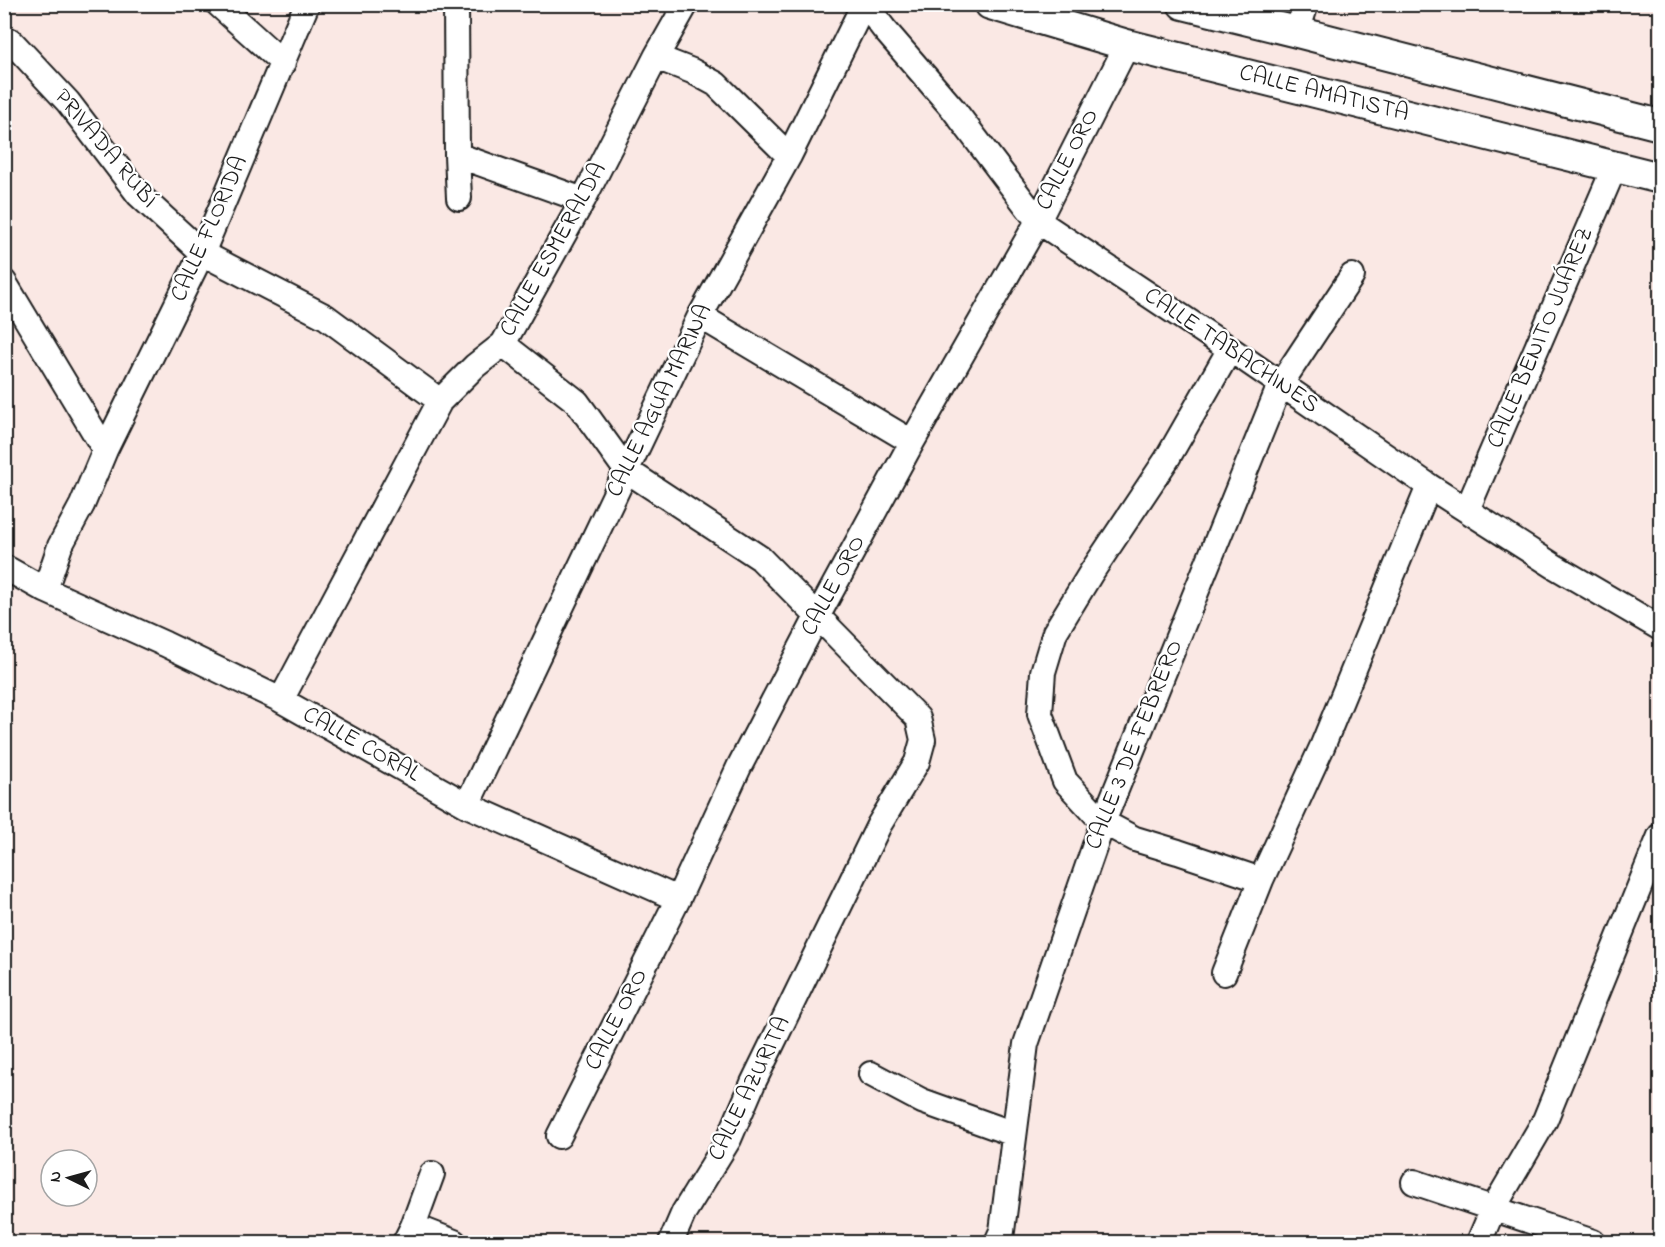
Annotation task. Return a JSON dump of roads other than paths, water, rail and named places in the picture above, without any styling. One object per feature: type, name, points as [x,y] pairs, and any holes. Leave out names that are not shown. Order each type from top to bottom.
[{"type":"street","points":[[218,4],[283,63]]},
{"type":"street","name":"CALLE FLORIDA","points":[[45,591],[60,546],[82,505],[105,450],[202,253],[307,4]]},
{"type":"street","points":[[456,4],[459,198]]},
{"type":"street","name":"CALLE ESMERALDA","points":[[281,700],[440,401],[476,366],[503,344],[583,200],[656,57],[686,4]]},
{"type":"street","name":"CALLE AGUA MARINA","points":[[467,805],[700,316],[789,156],[865,4]]},
{"type":"street","name":"CALLE TABACHINES","points":[[865,4],[954,110],[1038,221],[1230,348],[1280,385],[1429,486],[1554,566],[1660,628]]},
{"type":"street","name":"CALLE AMATISTA","points":[[990,4],[1127,45],[1660,178]]},
{"type":"street","points":[[1183,4],[1302,18],[1660,125]]},
{"type":"street","name":"PRIVADA RUBÍ","points":[[12,41],[68,102],[139,195],[202,253],[326,317],[440,401]]},
{"type":"street","name":"CALLE ORO","points":[[559,1136],[678,899],[739,767],[817,617],[912,442],[1038,221],[1127,45]]},
{"type":"street","points":[[656,57],[692,71],[716,84],[789,156]]},
{"type":"street","points":[[457,155],[583,200]]},
{"type":"street","name":"CALLE BENITO JUÁREZ","points":[[1467,510],[1615,166]]},
{"type":"street","name":"CALLE 3 DE FEBRERO","points":[[997,1242],[1002,1231],[1026,1044],[1102,822],[1280,385],[1352,276]]},
{"type":"street","points":[[4,282],[105,450]]},
{"type":"street","points":[[700,316],[912,442]]},
{"type":"street","points":[[503,344],[577,402],[626,470]]},
{"type":"street","points":[[1230,348],[1167,459],[1091,573],[1055,632],[1043,672],[1040,714],[1065,782],[1102,822],[1135,839],[1261,880]]},
{"type":"street","name":"CALLE AZURITA","points":[[626,470],[760,558],[918,718],[923,740],[917,762],[879,825],[753,1083],[729,1139],[684,1212],[670,1242]]},
{"type":"street","points":[[1224,973],[1261,880],[1322,747],[1429,486]]},
{"type":"street","name":"CALLE CORAL","points":[[4,567],[45,591],[165,644],[281,700],[467,805],[678,899]]},
{"type":"street","points":[[1479,1242],[1493,1209],[1545,1120],[1660,836]]},
{"type":"street","points":[[871,1074],[922,1101],[1014,1134]]},
{"type":"street","points":[[432,1174],[409,1234],[454,1242]]},
{"type":"street","points":[[1414,1182],[1593,1242]]}]
